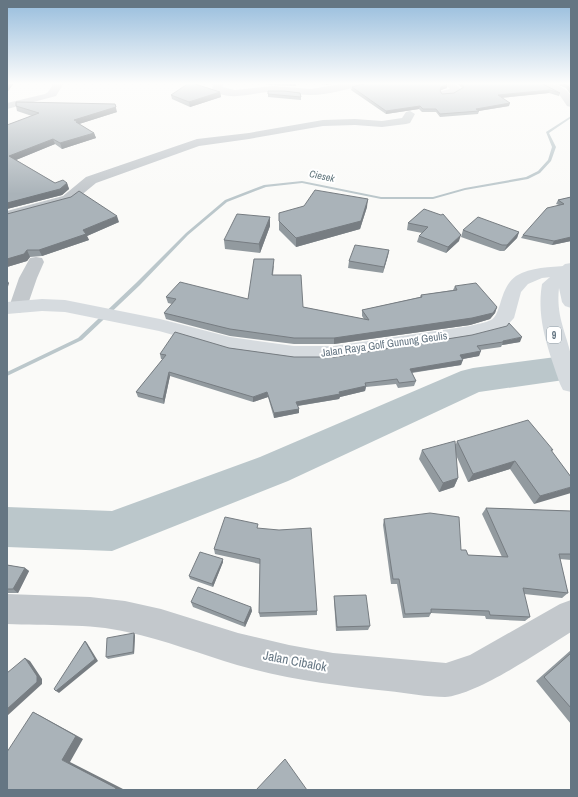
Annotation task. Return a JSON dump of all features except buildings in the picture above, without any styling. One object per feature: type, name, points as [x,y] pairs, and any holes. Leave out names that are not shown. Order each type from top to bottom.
[{"type":"main road","name":"Jalan Raya Golf Gunung Geulis","points":[[13,307],[50,304],[78,308],[160,325],[210,340],[263,350],[294,353],[349,351],[475,331],[497,325],[505,318],[512,291],[522,280],[539,273],[565,282]]},
{"type":"main road","name":"9","points":[[565,282],[548,295],[548,306],[550,322],[571,384]]},
{"type":"street","points":[[7,216],[68,199],[77,194],[83,185],[92,180],[197,143],[249,136],[323,123],[355,122],[394,124],[406,120]]},
{"type":"street","points":[[13,307],[36,262]]},
{"type":"street","name":"Jalan Cibalok","points":[[7,609],[90,612],[119,615],[161,624],[238,649],[289,661],[333,669],[446,680],[458,678],[477,669],[571,615]]},
{"type":"waterway","name":"Ciesek","points":[[7,374],[80,339],[138,284],[187,234],[226,201],[265,186],[302,182],[381,198],[433,198],[465,189],[527,178],[539,172],[550,160],[554,147],[547,133],[566,120]]},
{"type":"waterway","points":[[7,527],[112,531],[274,469],[473,380],[571,367]]}]
